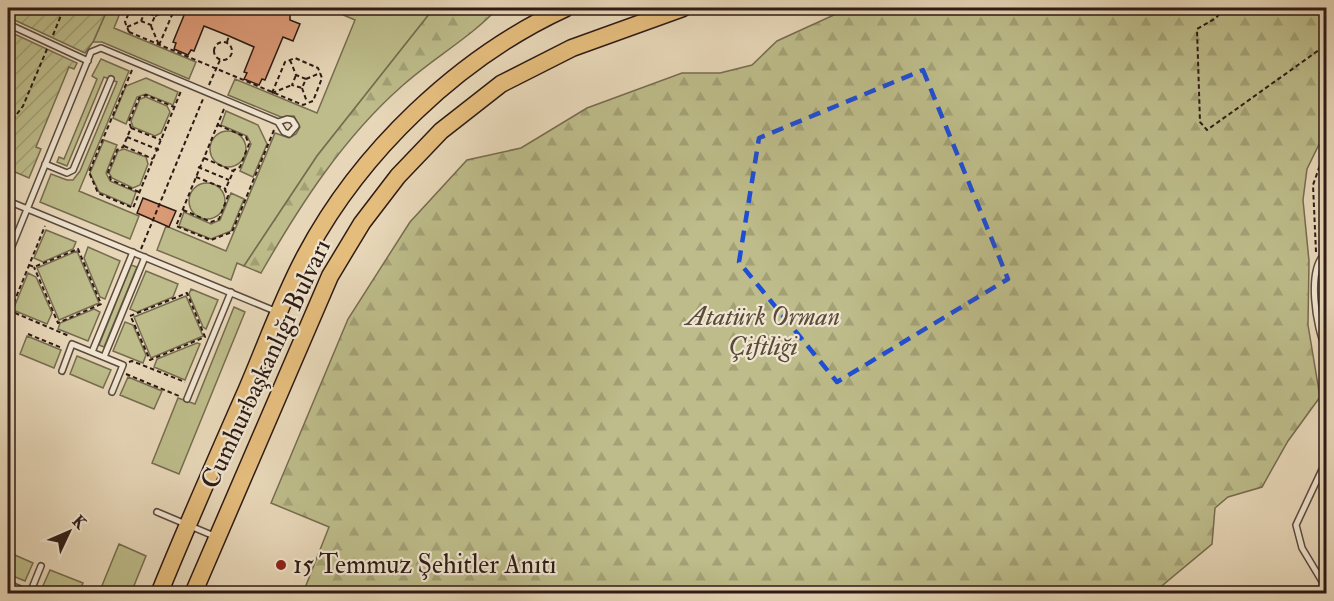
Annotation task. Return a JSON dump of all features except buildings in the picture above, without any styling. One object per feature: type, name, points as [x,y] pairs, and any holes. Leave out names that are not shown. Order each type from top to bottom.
[{"type":"main road","name":"Cumhurbaşkanlığı Bulvarı","points":[[159,594],[304,258],[319,231],[355,180],[396,131],[442,89],[512,37],[567,8]]},
{"type":"main road","name":"Cumhurbaşkanlığı Bulvarı","points":[[193,594],[330,276],[362,223],[398,176],[441,131],[501,84],[572,48],[683,8]]},
{"type":"lane","points":[[8,24],[88,61]]},
{"type":"lane","points":[[8,256],[92,52],[101,48],[278,122]]},
{"type":"lane","points":[[45,164],[67,172],[73,170],[111,79]]},
{"type":"lane","points":[[8,201],[280,313]]},
{"type":"lane","points":[[1326,253],[1318,263],[1316,323],[1326,349]]},
{"type":"lane","points":[[92,352],[139,254]]},
{"type":"lane","points":[[104,357],[139,254]]},
{"type":"lane","points":[[187,399],[231,292]]},
{"type":"lane","points":[[62,371],[72,344],[104,357],[123,365],[112,392]]},
{"type":"lane","points":[[1326,461],[1296,525],[1302,548],[1326,588]]},
{"type":"lane","points":[[157,512],[216,537]]},
{"type":"lane","points":[[8,585],[30,593],[41,566]]},
{"type":"path","points":[[8,126],[23,106],[64,8]]},
{"type":"path","points":[[131,8],[125,22],[129,32],[273,93],[303,105],[313,101],[322,78],[318,68],[296,58],[285,62],[273,93]]},
{"type":"path","points":[[127,27],[141,21],[145,12],[144,8]]},
{"type":"path","points":[[1224,8],[1216,18],[1197,28],[1200,122],[1207,130],[1326,45]]},
{"type":"path","points":[[151,26],[155,16],[169,9],[172,15],[159,45]]},
{"type":"path","points":[[145,12],[155,16]]},
{"type":"path","points":[[141,21],[151,26],[159,45]]},
{"type":"path","points":[[227,42],[229,36]]},
{"type":"path","points":[[227,42],[232,47],[232,54],[228,59],[220,60],[214,55],[214,48],[218,43],[227,42]]},
{"type":"path","points":[[139,254],[220,60]]},
{"type":"path","points":[[273,93],[292,84],[296,75],[290,60]]},
{"type":"path","points":[[135,62],[89,172],[98,193],[133,208],[179,95]]},
{"type":"path","points":[[308,103],[302,88],[306,79],[320,73]]},
{"type":"path","points":[[296,75],[306,79]]},
{"type":"path","points":[[292,84],[302,88]]},
{"type":"path","points":[[139,192],[111,180],[108,172],[117,150],[124,146],[131,128],[129,121],[139,98],[146,95],[174,107]]},
{"type":"path","points":[[223,114],[176,226],[211,240],[232,232],[278,122]]},
{"type":"path","points":[[183,210],[211,222],[219,219],[228,196],[226,189],[233,171],[240,167],[249,144],[246,137],[218,125]]},
{"type":"path","points":[[131,128],[161,140]]},
{"type":"path","points":[[127,137],[158,150]]},
{"type":"path","points":[[124,146],[153,159]]},
{"type":"path","points":[[1318,263],[1312,185],[1326,148]]},
{"type":"path","points":[[204,158],[233,171]]},
{"type":"path","points":[[199,167],[230,180]]},
{"type":"path","points":[[196,177],[226,189]]},
{"type":"path","points":[[8,317],[48,218]]},
{"type":"path","points":[[29,265],[34,267],[78,249],[101,304],[58,322],[55,329]]},
{"type":"path","points":[[34,267],[58,322]]},
{"type":"path","points":[[147,367],[150,360],[205,337],[187,293],[131,317],[150,360]]},
{"type":"path","points":[[9,311],[68,335]]},
{"type":"path","points":[[28,334],[70,351]]},
{"type":"path","points":[[132,361],[193,386]]},
{"type":"path","points":[[120,372],[187,399]]},
{"type":"path","points":[[33,586],[51,594]]},
{"type":"highlighted area","points":[[923,70],[1008,279],[837,382],[739,262],[759,138]]},
{"type":"green space","points":[[8,8],[108,8],[93,42],[85,53],[8,17]]},
{"type":"green space","points":[[108,8],[122,8],[114,28],[196,62],[189,79],[102,42],[93,42]]},
{"type":"green space","points":[[327,8],[434,8],[317,156],[244,266],[237,263],[231,280],[157,250],[166,226],[226,251],[275,133],[289,138],[296,134],[300,127],[294,116],[281,117],[228,95],[235,79],[317,113],[355,20]]},
{"type":"green space","points":[[434,8],[498,8],[476,29],[402,86],[361,128],[307,198],[261,273],[244,266],[317,156]]},
{"type":"green space","name":"Atatürk Orman Çiftliği","points":[[849,8],[1326,8],[1326,130],[1307,169],[1303,200],[1309,261],[1308,325],[1320,397],[1288,441],[1262,487],[1228,497],[1215,508],[1212,544],[1152,594],[303,593],[329,527],[271,503],[348,319],[410,222],[467,160],[521,148],[587,108],[682,73],[720,73],[752,65],[777,41]]},
{"type":"green space","points":[[8,31],[77,63],[74,69],[69,67],[36,147],[41,149],[29,178],[8,169]]},
{"type":"green space","points":[[101,59],[129,71],[79,191],[139,216],[130,239],[40,202],[51,174],[73,180],[80,171],[117,82],[104,77],[67,166],[57,162],[59,157],[64,159],[97,79],[92,76]]},
{"type":"green space","points":[[146,78],[178,92],[173,105],[146,94],[137,97],[126,124],[113,118],[126,86]]},
{"type":"green space","points":[[146,97],[167,106],[170,112],[161,133],[155,136],[133,127],[131,121],[140,99]]},
{"type":"green space","points":[[226,111],[258,125],[267,144],[253,177],[240,171],[251,144],[247,136],[221,125]]},
{"type":"green space","points":[[228,131],[241,136],[246,149],[241,162],[228,167],[215,162],[210,149],[215,136]]},
{"type":"green space","points":[[104,140],[117,145],[106,173],[110,181],[136,192],[131,206],[99,192],[90,173]]},
{"type":"green space","points":[[124,149],[146,157],[148,164],[140,185],[133,188],[112,178],[109,173],[118,151]]},
{"type":"green space","points":[[207,183],[220,188],[225,201],[220,214],[207,219],[194,214],[189,201],[194,188]]},
{"type":"green space","points":[[231,193],[244,199],[231,231],[211,239],[179,226],[184,212],[211,224],[220,220]]},
{"type":"green space","points":[[46,230],[76,242],[73,249],[43,262],[34,258]]},
{"type":"green space","points":[[88,247],[120,261],[105,299],[100,297],[84,258]]},
{"type":"green space","points":[[77,251],[99,303],[59,320],[37,268]]},
{"type":"green space","points":[[131,265],[137,267],[104,347],[99,345]]},
{"type":"green space","points":[[146,271],[178,284],[173,297],[137,312],[130,309]]},
{"type":"green space","points":[[28,273],[36,277],[52,313],[47,324],[13,310]]},
{"type":"green space","points":[[191,289],[218,300],[206,329],[203,327],[189,294]]},
{"type":"green space","points":[[186,296],[203,336],[151,358],[134,317]]},
{"type":"green space","points":[[234,307],[245,312],[179,474],[152,463],[178,398],[195,404]]},
{"type":"green space","points":[[94,309],[100,312],[88,341],[58,329],[60,323]]},
{"type":"green space","points":[[125,322],[133,325],[146,355],[143,363],[113,351]]},
{"type":"green space","points":[[27,336],[61,350],[54,368],[20,354]]},
{"type":"green space","points":[[197,343],[200,344],[185,380],[154,367],[157,359]]},
{"type":"green space","points":[[77,356],[111,370],[103,388],[70,374]]},
{"type":"green space","points":[[128,377],[162,391],[154,409],[120,395]]},
{"type":"green space","points":[[119,544],[146,556],[131,593],[99,593]]},
{"type":"green space","points":[[8,552],[33,563],[25,581],[8,574]]},
{"type":"green space","points":[[50,570],[83,583],[79,593],[56,593],[42,588]]},
{"type":"place","name":"15 Temmuz Şehitler Anıtı","points":[[281,565]]}]
